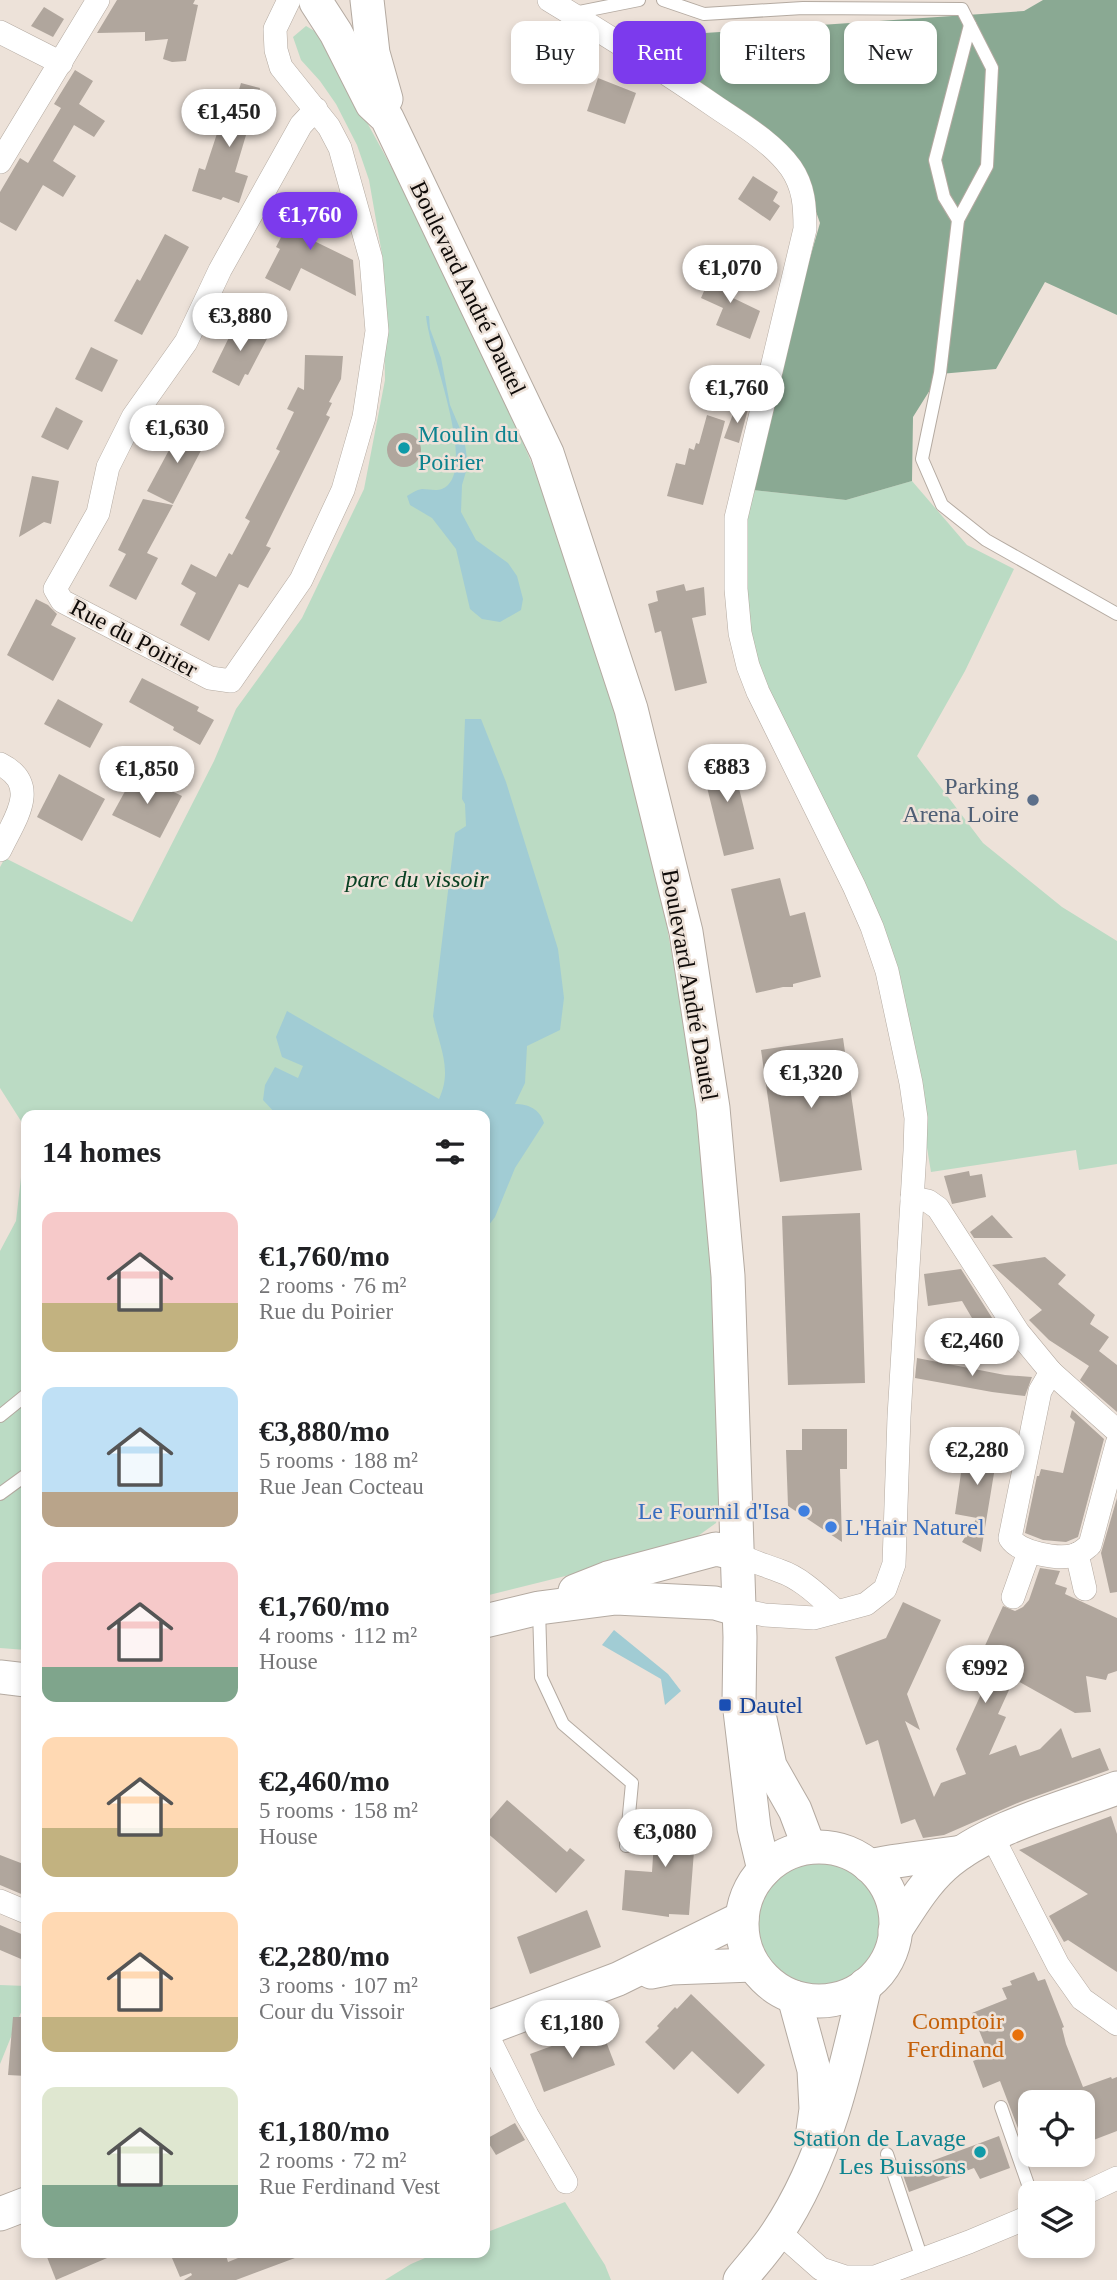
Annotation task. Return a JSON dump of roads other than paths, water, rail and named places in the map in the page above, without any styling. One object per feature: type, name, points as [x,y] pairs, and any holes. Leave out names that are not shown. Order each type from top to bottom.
[{"type":"main road","name":"Boulevard André Dautel","points":[[311,0],[336,33],[372,104],[387,118],[547,453],[631,709],[683,919],[713,1108],[728,1276],[739,1610],[739,1702],[754,1828],[764,1870]]},
{"type":"main road","name":"Boulevard André Dautel","points":[[368,0],[373,53],[386,99],[387,118]]},
{"type":"main road","points":[[539,1608],[608,1578],[673,1559],[716,1549],[737,1554]]},
{"type":"main road","points":[[490,1620],[539,1608],[616,1598],[715,1603],[739,1610]]},
{"type":"main road","name":"Boulevard André Dautel","points":[[740,1653],[754,1690],[770,1766],[795,1810],[809,1847]]},
{"type":"main road","points":[[0,1677],[21,1679]]},
{"type":"main road","points":[[895,1931],[920,1892],[943,1867],[962,1852],[992,1836],[1117,1788]]},
{"type":"main road","points":[[809,1847],[828,1847],[846,1852],[869,1866],[882,1880],[895,1913],[892,1949],[884,1965],[865,1985],[849,1995],[831,2000],[813,2001],[794,1997],[771,1984],[753,1965],[744,1942],[741,1918],[748,1892],[764,1870],[785,1855],[809,1847]]},
{"type":"main road","points":[[869,1866],[906,1858],[962,1852]]},
{"type":"main road","points":[[490,2028],[618,1979],[741,1918]]},
{"type":"main road","points":[[618,1979],[671,1968],[753,1965]]},
{"type":"main road","points":[[740,2280],[778,2231],[805,2183],[830,2122],[865,1985]]},
{"type":"main road","points":[[794,1997],[814,2070],[816,2109],[805,2183]]},
{"type":"main road","points":[[0,2214],[21,2206]]},
{"type":"street","points":[[0,162],[98,0]]},
{"type":"street","name":"Rue du Poirier","points":[[311,0],[275,29],[276,50],[281,67],[316,109],[340,148],[371,259],[377,331],[364,417],[355,455],[343,490],[301,580],[230,681],[210,678],[74,608],[62,601],[55,589],[98,513],[108,467],[133,417],[186,342],[220,270],[301,125],[316,109]]},
{"type":"street","points":[[549,0],[653,64],[753,133],[790,166],[801,186],[806,202],[806,229],[737,518],[736,578],[740,633],[758,692],[854,886],[887,971],[908,1070],[915,1118],[894,1564],[885,1589],[866,1604],[814,1618],[765,1615],[739,1610]]},
{"type":"street","points":[[0,32],[61,63]]},
{"type":"street","points":[[0,764],[20,778],[23,789],[21,804],[0,850]]},
{"type":"street","points":[[912,1198],[928,1201],[938,1208],[1018,1332],[1051,1372],[1117,1431]]},
{"type":"street","points":[[1051,1372],[1040,1391],[1010,1538],[1014,1545],[1029,1552],[1069,1556],[1090,1545],[1117,1444]]},
{"type":"street","points":[[1013,1597],[1029,1552]]},
{"type":"street","points":[[737,1554],[781,1571],[809,1588],[836,1611]]},
{"type":"street","points":[[1077,1554],[1085,1589]]},
{"type":"street","points":[[992,1836],[1058,1965],[1082,1999],[1117,2024]]},
{"type":"street","points":[[0,1900],[21,1910]]},
{"type":"street","points":[[490,2040],[527,2115],[565,2182]]},
{"type":"street","points":[[1095,2188],[1117,2178]]},
{"type":"street","points":[[778,2231],[821,2269],[845,2277],[875,2277],[1018,2221]]},
{"type":"lane","points":[[571,14],[639,0]]},
{"type":"lane","points":[[663,0],[704,14],[803,8],[962,9],[992,68],[988,166],[958,220],[940,373],[922,459],[942,505],[978,533],[1117,614]]},
{"type":"lane","points":[[958,220],[944,197],[935,160],[970,25]]},
{"type":"lane","points":[[0,1416],[21,1399]]},
{"type":"lane","points":[[0,1494],[21,1479]]},
{"type":"lane","points":[[539,1608],[541,1677],[564,1724],[632,1783],[626,1846]]},
{"type":"lane","points":[[1001,2108],[1027,2181]]},
{"type":"lane","points":[[887,2154],[922,2259]]},
{"type":"water","points":[[426,316],[429,316],[430,329],[441,358],[450,405],[464,438],[468,465],[462,485],[461,512],[476,540],[508,563],[517,576],[523,599],[521,610],[500,622],[482,619],[470,609],[456,549],[432,518],[410,505],[407,496],[420,489],[439,490],[445,487],[455,472],[453,430]]},
{"type":"water","points":[[465,719],[481,719],[506,782],[558,949],[564,998],[560,1030],[527,1046],[525,1083],[515,1104],[533,1108],[544,1123],[515,1168],[490,1224],[490,1110],[272,1110],[263,1100],[265,1085],[275,1067],[298,1078],[303,1066],[282,1057],[276,1037],[287,1011],[439,1099],[445,1067],[433,1016],[455,833],[466,826],[465,804],[462,799]]},
{"type":"water","points":[[614,1630],[668,1674],[681,1691],[665,1705],[661,1679],[602,1645]]},
{"type":"place","name":"Moulin du Poirier","points":[[404,448]]},
{"type":"place","name":"Parking Arena Loire","points":[[1033,800]]},
{"type":"place","name":"Le Fournil d'Isa","points":[[804,1511]]},
{"type":"place","name":"L'Hair Naturel","points":[[831,1527]]},
{"type":"place","name":"Dautel","points":[[725,1705]]},
{"type":"place","name":"Comptoir Ferdinand","points":[[1018,2035]]},
{"type":"place","name":"Station de Lavage Les Buissons","points":[[980,2152]]},
{"type":"park label","name":"parc du vissoir","points":[[417,879]]}]
